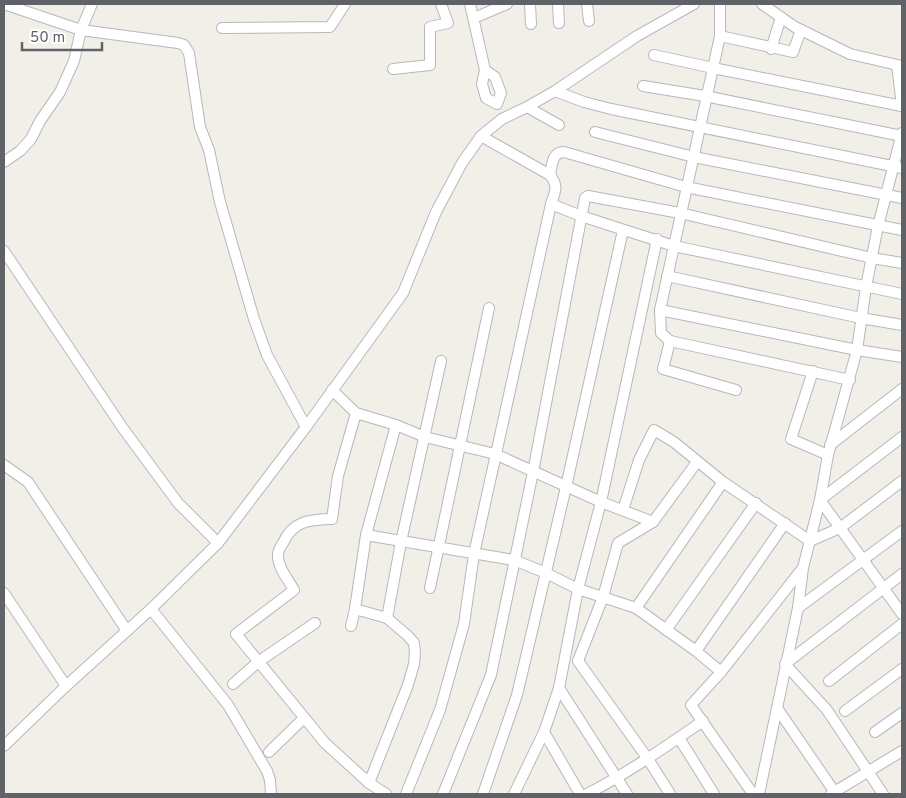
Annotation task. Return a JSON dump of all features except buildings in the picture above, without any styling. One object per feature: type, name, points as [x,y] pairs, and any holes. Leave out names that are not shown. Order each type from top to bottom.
[{"type":"street","points":[[4,4],[81,30],[178,43],[187,48],[200,127],[209,150],[220,202],[254,319],[267,355],[306,427]]},
{"type":"street","points":[[4,162],[20,151],[30,139],[60,92],[74,61],[81,30],[92,4]]},
{"type":"street","points":[[222,28],[330,27],[345,4]]},
{"type":"street","points":[[393,69],[430,65],[430,28],[448,22],[441,4]]},
{"type":"street","points":[[470,4],[485,70],[482,84],[486,98],[497,104]]},
{"type":"street","points":[[474,18],[507,4]]},
{"type":"street","points":[[530,4],[531,24]]},
{"type":"street","points":[[558,4],[559,22]]},
{"type":"street","points":[[587,4],[588,21]]},
{"type":"street","points":[[4,746],[66,686],[151,609],[218,543],[306,427],[403,293],[436,212],[462,162],[481,136],[502,118],[527,107],[555,91],[637,36],[694,4]]},
{"type":"street","points":[[720,4],[720,36],[705,96],[694,156],[660,310],[662,333],[670,342],[850,380]]},
{"type":"street","points":[[654,55],[902,106],[900,66],[850,54],[801,30],[762,4]]},
{"type":"street","points":[[771,49],[781,17]]},
{"type":"street","points":[[720,36],[771,49],[793,52],[801,30]]},
{"type":"street","points":[[485,70],[495,77],[501,93],[497,104],[502,118]]},
{"type":"street","points":[[643,86],[705,96],[902,135],[898,167],[878,226],[866,287],[857,350],[829,450],[820,500],[803,568],[798,608],[759,794]]},
{"type":"street","points":[[555,91],[584,102],[611,109],[898,167]]},
{"type":"street","points":[[527,107],[559,125]]},
{"type":"street","points":[[595,132],[694,156],[902,198]]},
{"type":"street","points":[[406,794],[443,700],[464,624],[474,554],[495,454],[556,188],[550,175],[481,136]]},
{"type":"street","points":[[550,175],[556,154],[564,152],[686,187],[902,230]]},
{"type":"street","points":[[443,794],[491,675],[533,472],[583,202],[588,196],[680,214],[872,258],[902,263]]},
{"type":"street","points":[[551,204],[581,216],[674,246],[902,294]]},
{"type":"street","points":[[483,794],[518,695],[623,230]]},
{"type":"street","points":[[514,794],[544,732],[559,688],[578,589],[601,502],[657,239]]},
{"type":"street","points":[[4,251],[122,427],[178,502],[218,543]]},
{"type":"street","points":[[667,276],[861,318],[902,325]]},
{"type":"street","points":[[430,588],[489,308]]},
{"type":"street","points":[[660,310],[857,350],[902,357]]},
{"type":"street","points":[[670,342],[663,369],[736,390]]},
{"type":"street","points":[[387,618],[401,542],[441,361]]},
{"type":"street","points":[[813,371],[791,439],[829,450]]},
{"type":"street","points":[[332,390],[356,412],[425,437],[495,454],[566,487],[652,522]]},
{"type":"street","points":[[829,450],[902,390]]},
{"type":"street","points":[[356,412],[338,476],[332,520],[313,520],[298,523],[285,539],[278,553],[281,569],[294,590],[236,634],[325,744],[369,783],[386,794]]},
{"type":"street","points":[[351,626],[366,535],[396,425]]},
{"type":"street","points":[[623,510],[639,460],[654,430],[674,442],[723,482],[810,541]]},
{"type":"street","points":[[820,500],[902,436]]},
{"type":"street","points":[[670,794],[648,759],[578,661],[603,597],[618,543],[652,522],[698,462]]},
{"type":"street","points":[[4,465],[28,482],[127,631]]},
{"type":"street","points":[[810,541],[840,528],[902,481]]},
{"type":"street","points":[[636,608],[723,482]]},
{"type":"street","points":[[820,500],[902,614]]},
{"type":"street","points":[[666,630],[756,503]]},
{"type":"street","points":[[696,651],[785,523]]},
{"type":"street","points":[[798,608],[902,531]]},
{"type":"street","points":[[366,535],[514,560],[578,589],[636,608],[696,651],[721,672]]},
{"type":"street","points":[[754,794],[691,705],[721,672],[803,568]]},
{"type":"street","points":[[786,664],[902,574]]},
{"type":"street","points":[[4,593],[66,686]]},
{"type":"street","points":[[151,609],[228,705],[268,771],[271,794]]},
{"type":"street","points":[[355,609],[387,618],[414,643],[415,652],[414,664],[408,685],[369,783]]},
{"type":"street","points":[[233,684],[258,662],[315,624]]},
{"type":"street","points":[[829,681],[902,624]]},
{"type":"street","points":[[786,664],[827,710],[883,794]]},
{"type":"street","points":[[845,711],[902,669]]},
{"type":"street","points":[[559,688],[627,794]]},
{"type":"street","points":[[777,708],[834,794],[902,751]]},
{"type":"street","points":[[875,732],[902,713]]},
{"type":"street","points":[[269,752],[304,718]]},
{"type":"street","points":[[587,794],[617,779],[703,721]]},
{"type":"street","points":[[544,732],[580,794]]},
{"type":"street","points":[[679,738],[714,794]]}]
